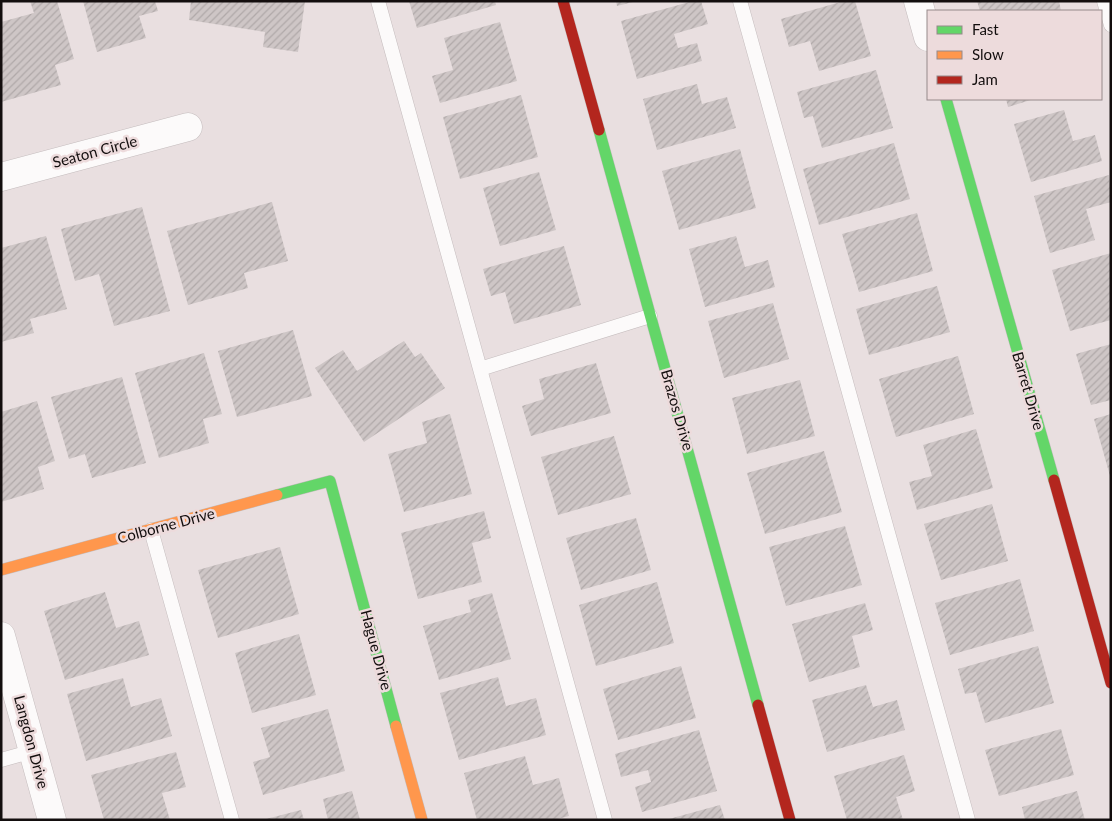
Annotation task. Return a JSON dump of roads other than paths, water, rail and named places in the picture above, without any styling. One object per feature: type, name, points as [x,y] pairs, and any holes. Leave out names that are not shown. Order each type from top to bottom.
[{"type":"street","name":"Brazos Drive","points":[[563,1],[790,820]]},
{"type":"street","points":[[918,1],[927,33]]},
{"type":"street","name":"Barret Drive","points":[[946,100],[1111,683]]},
{"type":"street","name":"Seaton Circle","points":[[1,177],[188,127]]},
{"type":"street","name":"Colborne Drive","points":[[1,570],[330,481]]},
{"type":"street","name":"Hague Drive","points":[[330,481],[422,820]]},
{"type":"street","name":"Langdon Drive","points":[[1,636],[52,820]]},
{"type":"lane","points":[[378,1],[605,820]]},
{"type":"lane","points":[[740,1],[968,820]]},
{"type":"lane","points":[[1104,1],[1111,25]]},
{"type":"lane","points":[[480,370],[650,316]]},
{"type":"lane","points":[[151,530],[232,820]]},
{"type":"lane","points":[[1,760],[33,751]]}]
